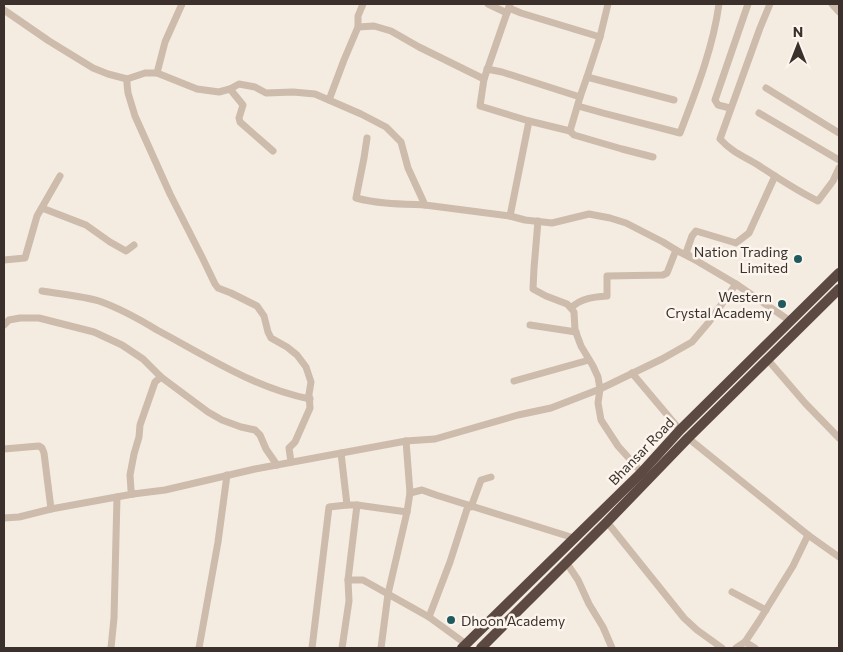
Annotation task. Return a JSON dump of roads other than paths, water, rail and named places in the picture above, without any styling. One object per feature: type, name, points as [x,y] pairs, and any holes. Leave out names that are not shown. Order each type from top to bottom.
[{"type":"highway","name":"Bhansar Road","points":[[486,647],[566,562],[608,522],[645,476],[790,321],[839,273]]},
{"type":"highway","name":"Bhansar Road","points":[[684,434],[768,360],[839,289]]},
{"type":"highway","name":"Bhansar Road","points":[[464,646],[574,538],[645,476]]},
{"type":"street","points":[[157,73],[165,42],[182,4]]},
{"type":"street","points":[[330,100],[358,27],[358,16],[363,4]]},
{"type":"street","points":[[488,4],[509,8],[600,36]]},
{"type":"street","points":[[570,131],[600,36],[608,4]]},
{"type":"street","points":[[578,106],[680,133],[707,58],[719,4]]},
{"type":"street","points":[[730,108],[718,105],[715,100],[748,4]]},
{"type":"street","points":[[770,4],[720,139],[729,149],[818,201],[839,168]]},
{"type":"street","points":[[832,4],[839,12]]},
{"type":"street","points":[[509,8],[484,79],[480,106],[570,131],[574,135],[588,140],[653,157]]},
{"type":"street","points":[[4,10],[49,41],[93,68],[108,74],[127,79],[145,73],[157,73],[197,89],[219,92],[239,84],[255,87],[266,93],[293,92],[316,94],[361,114],[386,127],[401,142],[408,168],[425,205]]},
{"type":"street","points":[[358,27],[374,26],[391,31],[484,79]]},
{"type":"street","points":[[487,69],[580,97]]},
{"type":"street","points":[[587,77],[674,100]]},
{"type":"street","points":[[127,79],[128,93],[135,116],[170,194],[214,284],[218,288],[257,306],[264,316],[271,338],[297,355],[306,367],[311,382],[310,408],[295,442],[289,448],[291,462]]},
{"type":"street","points":[[766,88],[839,133]]},
{"type":"street","points":[[230,89],[242,105],[238,118],[240,122],[273,151]]},
{"type":"street","points":[[759,113],[839,160]]},
{"type":"street","points":[[510,216],[529,121]]},
{"type":"street","points":[[367,138],[356,198],[370,202],[425,205],[552,223],[589,214],[610,218],[633,227],[697,261],[736,284],[790,321]]},
{"type":"street","points":[[4,260],[25,258],[34,223],[60,176]]},
{"type":"street","points":[[697,261],[686,253],[692,236],[696,231],[736,243],[749,233],[775,176]]},
{"type":"street","points":[[42,208],[86,225],[126,251],[134,245]]},
{"type":"street","points":[[538,221],[534,289],[567,304],[574,312],[576,332],[581,346],[598,377],[600,389],[598,402],[601,420],[618,446],[645,476]]},
{"type":"street","points":[[571,308],[576,303],[591,298],[607,296],[607,276],[663,275],[667,273],[676,250]]},
{"type":"street","points":[[4,518],[19,517],[51,509],[165,490],[227,475],[340,453],[406,441],[435,439],[551,408],[600,389],[692,342],[736,284]]},
{"type":"street","points":[[42,290],[99,301],[133,316],[254,382],[293,396],[310,399]]},
{"type":"street","points":[[4,325],[9,320],[39,318],[94,332],[122,345],[143,359],[161,377],[201,407],[222,420],[255,430],[260,435],[276,465]]},
{"type":"street","points":[[530,325],[576,332]]},
{"type":"street","points":[[514,381],[589,360]]},
{"type":"street","points":[[768,360],[804,403],[839,438]]},
{"type":"street","points":[[632,373],[684,434],[808,535],[839,557]]},
{"type":"street","points":[[133,494],[130,475],[140,425],[156,382],[161,377]]},
{"type":"street","points":[[381,648],[388,594],[408,512],[410,493],[406,441]]},
{"type":"street","points":[[4,449],[39,446],[42,448],[51,509]]},
{"type":"street","points":[[340,453],[347,505]]},
{"type":"street","points":[[199,648],[218,542],[227,475]]},
{"type":"street","points":[[429,617],[481,480],[491,477]]},
{"type":"street","points":[[410,493],[422,490],[574,538]]},
{"type":"street","points":[[111,648],[114,618],[117,497]]},
{"type":"street","points":[[312,648],[329,507],[357,505],[408,512]]},
{"type":"street","points":[[342,648],[349,601],[348,580],[357,505]]},
{"type":"street","points":[[608,522],[684,618],[722,648]]},
{"type":"street","points":[[736,648],[745,642],[766,610],[793,566],[808,535]]},
{"type":"street","points":[[566,562],[578,580],[612,648]]},
{"type":"street","points":[[348,580],[363,580],[429,617],[464,646]]},
{"type":"street","points":[[732,592],[766,610]]},
{"type":"street","points":[[745,642],[755,648]]},
{"type":"place","name":"Nation Trading Limited","points":[[798,259]]},
{"type":"place","name":"Western Crystal Academy","points":[[782,304]]},
{"type":"place","name":"Dhoon Academy","points":[[451,620]]}]
